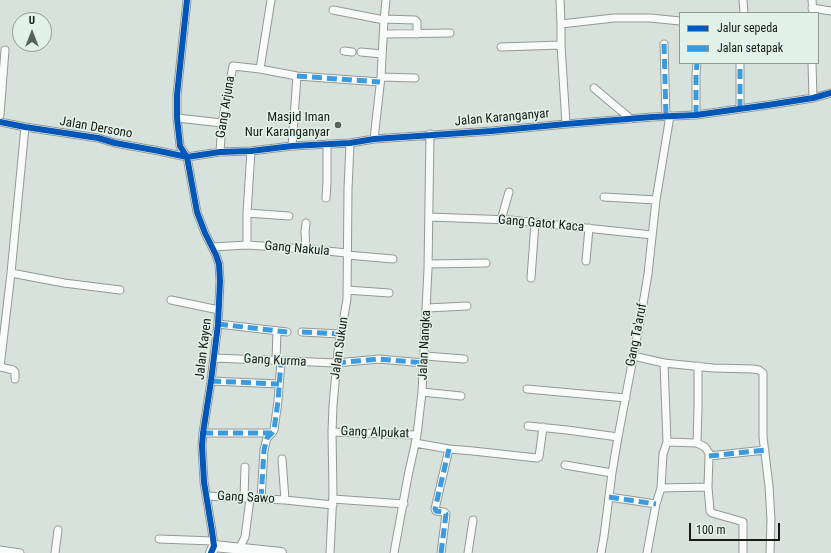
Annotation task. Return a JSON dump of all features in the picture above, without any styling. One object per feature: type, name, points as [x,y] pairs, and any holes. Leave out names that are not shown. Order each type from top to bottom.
[{"type":"street","points":[[187,0],[177,95],[177,118],[180,146],[187,157]]},
{"type":"street","points":[[260,69],[271,0]]},
{"type":"street","points":[[374,139],[381,80],[386,0]]},
{"type":"street","points":[[560,0],[566,124]]},
{"type":"street","points":[[743,0],[744,12]]},
{"type":"street","points":[[812,0],[812,11],[831,11]]},
{"type":"street","points":[[333,10],[384,19],[415,20],[417,22],[417,34]]},
{"type":"street","points":[[562,24],[614,18],[650,18],[679,21]]},
{"type":"street","points":[[384,34],[450,33]]},
{"type":"street","name":"Gang Ta'aruf","points":[[601,553],[618,437],[648,274],[656,200],[668,116],[664,44]]},
{"type":"street","points":[[501,47],[561,45]]},
{"type":"street","points":[[0,115],[1,77],[5,50]]},
{"type":"street","points":[[344,51],[352,52]]},
{"type":"street","points":[[360,52],[382,54]]},
{"type":"street","points":[[696,115],[697,64]]},
{"type":"street","points":[[740,64],[740,109]]},
{"type":"street","points":[[812,64],[813,98]]},
{"type":"street","name":"Gang Arjuna","points":[[220,152],[222,122],[233,66],[260,69],[297,76],[381,80],[414,78]]},
{"type":"street","points":[[292,146],[297,76]]},
{"type":"street","points":[[594,88],[631,119]]},
{"type":"street","name":"Jalan Karanganyar","points":[[187,157],[220,152],[350,143],[374,139],[430,134],[492,131],[696,115],[831,96]]},
{"type":"street","points":[[177,118],[222,122]]},
{"type":"street","name":"Jalan Dersono","points":[[0,122],[98,138],[114,143],[187,157]]},
{"type":"street","points":[[15,379],[15,372],[13,370],[0,367],[11,273],[25,127]]},
{"type":"street","name":"Jalan Nangka","points":[[394,553],[417,435],[422,392],[427,308],[430,134]]},
{"type":"street","name":"Jalan Sukun","points":[[330,553],[333,502],[333,405],[336,363],[346,307],[350,143]]},
{"type":"street","points":[[326,198],[327,144]]},
{"type":"street","name":"Gang Nakula","points":[[246,245],[251,151]]},
{"type":"street","name":"Jalan Kayen","points":[[187,157],[197,212],[219,264],[220,271],[218,324],[202,446],[204,482],[213,547]]},
{"type":"street","points":[[501,220],[509,192]]},
{"type":"street","points":[[604,197],[656,200]]},
{"type":"street","points":[[247,213],[289,216]]},
{"type":"street","name":"Gang Gatot Kaca","points":[[429,217],[501,220],[652,235]]},
{"type":"street","points":[[531,278],[535,223]]},
{"type":"street","points":[[306,224],[306,249]]},
{"type":"street","points":[[586,261],[589,228]]},
{"type":"street","name":"Gang Nakula","points":[[212,247],[246,245],[306,249],[393,259]]},
{"type":"street","points":[[428,264],[486,263]]},
{"type":"street","points":[[11,273],[64,283],[120,290]]},
{"type":"street","points":[[347,290],[389,293]]},
{"type":"street","points":[[171,300],[219,310]]},
{"type":"street","points":[[427,308],[467,306]]},
{"type":"street","points":[[218,324],[287,332]]},
{"type":"street","points":[[261,499],[264,445],[267,438],[274,430],[280,384],[277,331]]},
{"type":"street","points":[[302,332],[340,334]]},
{"type":"street","points":[[633,356],[664,363],[713,368],[753,369],[762,372],[763,437],[769,486],[771,520],[770,553]]},
{"type":"street","name":"Gang Kurma","points":[[214,358],[336,363],[378,359],[464,359]]},
{"type":"street","points":[[647,553],[656,504],[661,488],[663,454],[667,442],[664,363]]},
{"type":"street","points":[[697,443],[698,366]]},
{"type":"street","points":[[211,381],[280,384]]},
{"type":"street","points":[[527,389],[626,398]]},
{"type":"street","points":[[422,392],[461,396]]},
{"type":"street","points":[[528,426],[618,437]]},
{"type":"street","points":[[415,443],[449,449],[537,458],[539,457],[543,427]]},
{"type":"street","name":"Gang Alpukat","points":[[332,432],[417,435]]},
{"type":"street","points":[[203,433],[272,433]]},
{"type":"street","points":[[667,442],[697,443],[705,447],[709,453],[708,487],[710,511],[712,513],[743,522],[743,553]]},
{"type":"street","points":[[442,553],[446,514],[444,512],[436,511],[435,509],[449,449]]},
{"type":"street","points":[[709,456],[765,450]]},
{"type":"street","name":"Gang Sawo","points":[[282,459],[285,500]]},
{"type":"street","points":[[565,465],[612,473]]},
{"type":"street","points":[[239,549],[244,537],[247,499],[245,467]]},
{"type":"street","points":[[661,488],[708,487]]},
{"type":"street","name":"Gang Sawo","points":[[206,496],[247,499],[404,504]]},
{"type":"street","points":[[609,497],[656,504]]},
{"type":"street","points":[[468,553],[473,520]]},
{"type":"street","points":[[55,553],[58,530]]},
{"type":"street","points":[[159,539],[213,547],[281,553]]},
{"type":"street","points":[[0,550],[20,553]]},
{"type":"marked path","points":[[664,44],[666,117]]},
{"type":"marked path","points":[[696,115],[697,64]]},
{"type":"marked path","points":[[740,64],[740,109]]},
{"type":"marked path","points":[[297,76],[380,82]]},
{"type":"marked path","points":[[218,324],[287,332]]},
{"type":"marked path","points":[[302,332],[340,334]]},
{"type":"marked path","points":[[336,363],[379,359],[424,363]]},
{"type":"marked path","points":[[261,499],[264,450],[267,438],[274,430],[281,361]]},
{"type":"marked path","points":[[211,381],[279,384]]},
{"type":"marked path","points":[[203,433],[272,433]]},
{"type":"marked path","points":[[441,553],[446,514],[444,512],[436,511],[435,509],[449,449]]},
{"type":"marked path","points":[[709,456],[765,450]]},
{"type":"marked path","points":[[609,497],[656,504]]},
{"type":"cycle path","points":[[187,0],[177,95],[177,118],[180,146],[187,157],[220,152],[350,143],[374,139],[492,131],[652,117],[696,115],[813,98],[831,93]]},
{"type":"cycle path","points":[[0,122],[98,138],[115,143],[187,157],[197,212],[219,264],[220,281],[218,324],[202,446],[204,482],[214,546],[211,553]]},
{"type":"place","name":"Masjid Iman Nur Karanganyar","points":[[338,125]]}]
